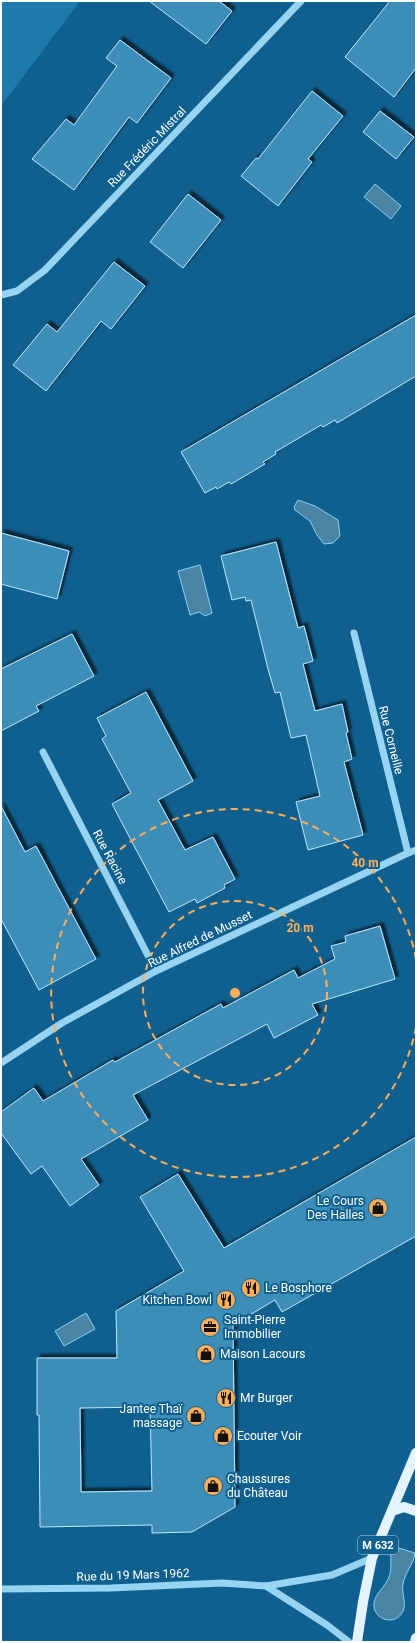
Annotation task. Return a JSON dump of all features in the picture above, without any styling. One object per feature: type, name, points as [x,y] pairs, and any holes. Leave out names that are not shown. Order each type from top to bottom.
[{"type":"main road","name":"M 632","points":[[357,1642],[362,1602],[372,1558],[416,1453]]},
{"type":"main road","points":[[392,1511],[404,1507],[416,1511]]},
{"type":"main road","points":[[415,1642],[416,1638]]},
{"type":"street","name":"Rue Frédéric Mistral","points":[[1,295],[17,291],[45,270],[301,1]]},
{"type":"street","name":"Rue Corneille","points":[[354,633],[408,853]]},
{"type":"street","name":"Rue Racine","points":[[43,752],[156,971]]},
{"type":"street","name":"Rue Alfred de Musset","points":[[1,1063],[62,1023],[156,971],[416,850]]},
{"type":"street","name":"Rue du 19 Mars 1962","points":[[1,1589],[111,1588],[222,1583],[266,1586],[332,1575],[372,1558]]},
{"type":"street","name":"Rue du 19 Mars 1962","points":[[266,1586],[327,1625],[349,1642]]},
{"type":"shaded area","points":[[1,1],[80,1],[1,106]]},
{"type":"shaded area","points":[[375,184],[401,206],[391,219],[364,197]]},
{"type":"shaded area","points":[[298,500],[315,506],[338,520],[340,536],[333,543],[324,544],[317,535],[310,521],[295,510],[294,507]]},
{"type":"shaded area","points":[[200,565],[212,613],[205,616],[199,612],[190,615],[178,571]]},
{"type":"shaded area","points":[[86,1313],[95,1329],[64,1346],[55,1331]]},
{"type":"shaded area","points":[[392,1546],[415,1553],[403,1584],[403,1611],[400,1616],[390,1620],[380,1617],[377,1614],[374,1609],[374,1603],[376,1596],[386,1584],[389,1577],[391,1569]]},
{"type":"building","points":[[149,1],[219,1],[232,11],[206,44]]},
{"type":"building","points":[[390,1],[416,1],[416,68],[394,97],[345,57]]},
{"type":"building","points":[[120,40],[171,78],[137,123],[129,117],[74,190],[32,159],[66,119],[74,125],[117,66],[106,58]]},
{"type":"building","points":[[312,91],[343,116],[308,159],[312,162],[278,206],[241,176],[256,158],[258,159]]},
{"type":"building","points":[[380,111],[414,137],[396,159],[363,132]]},
{"type":"building","points":[[188,194],[221,220],[183,268],[150,242]]},
{"type":"building","points":[[114,262],[145,286],[111,329],[101,321],[46,391],[13,365],[47,324],[57,332]]},
{"type":"building","points":[[416,315],[416,376],[337,423],[335,420],[323,427],[321,425],[275,452],[276,454],[263,462],[265,464],[231,484],[229,482],[217,489],[216,487],[205,493],[181,452]]},
{"type":"building","points":[[1,533],[69,551],[57,599],[1,584]]},
{"type":"building","points":[[276,542],[298,628],[304,626],[313,661],[303,664],[315,711],[342,704],[348,732],[346,733],[352,759],[344,762],[363,835],[308,850],[296,802],[320,796],[306,735],[291,738],[280,692],[275,693],[268,669],[251,600],[246,601],[245,597],[232,600],[221,556]]},
{"type":"building","points":[[72,634],[94,676],[36,706],[39,711],[1,731],[1,669]]},
{"type":"building","points":[[146,692],[193,781],[158,800],[185,850],[213,837],[235,879],[224,885],[225,888],[197,903],[195,899],[169,912],[112,804],[131,793],[102,739],[106,736],[97,718]]},
{"type":"building","points":[[1,806],[25,852],[36,846],[96,959],[39,990],[1,919]]},
{"type":"building","points":[[380,926],[395,979],[312,1004],[318,1015],[274,1038],[267,1024],[133,1095],[148,1120],[81,1159],[99,1185],[70,1206],[42,1166],[31,1174],[1,1133],[1,1112],[34,1088],[43,1101],[113,1060],[115,1062],[221,1004],[223,1008],[294,970],[298,978],[335,959],[331,946],[346,942],[345,936]]},
{"type":"building","points":[[416,1137],[416,1236],[282,1312],[275,1300],[233,1325],[235,1507],[192,1532],[152,1533],[152,1525],[40,1527],[37,1358],[117,1358],[116,1311],[184,1271],[140,1197],[178,1174],[224,1248]],"holes":[[[150,1407],[152,1491],[81,1492],[80,1408]]]},
{"type":"place","name":"Le Cours Des Halles","points":[[378,1208]]},
{"type":"place","name":"Le Bosphore","points":[[251,1288]]},
{"type":"place","name":"Kitchen Bowl","points":[[226,1300]]},
{"type":"place","name":"Saint-Pierre Immobilier","points":[[210,1327]]},
{"type":"place","name":"Maison Lacours","points":[[206,1354]]},
{"type":"place","name":"Mr Burger","points":[[226,1398]]},
{"type":"place","name":"Jantee Thaï massage","points":[[196,1416]]},
{"type":"place","name":"Ecouter Voir","points":[[223,1436]]},
{"type":"place","name":"Chaussures du Château","points":[[213,1486]]}]
